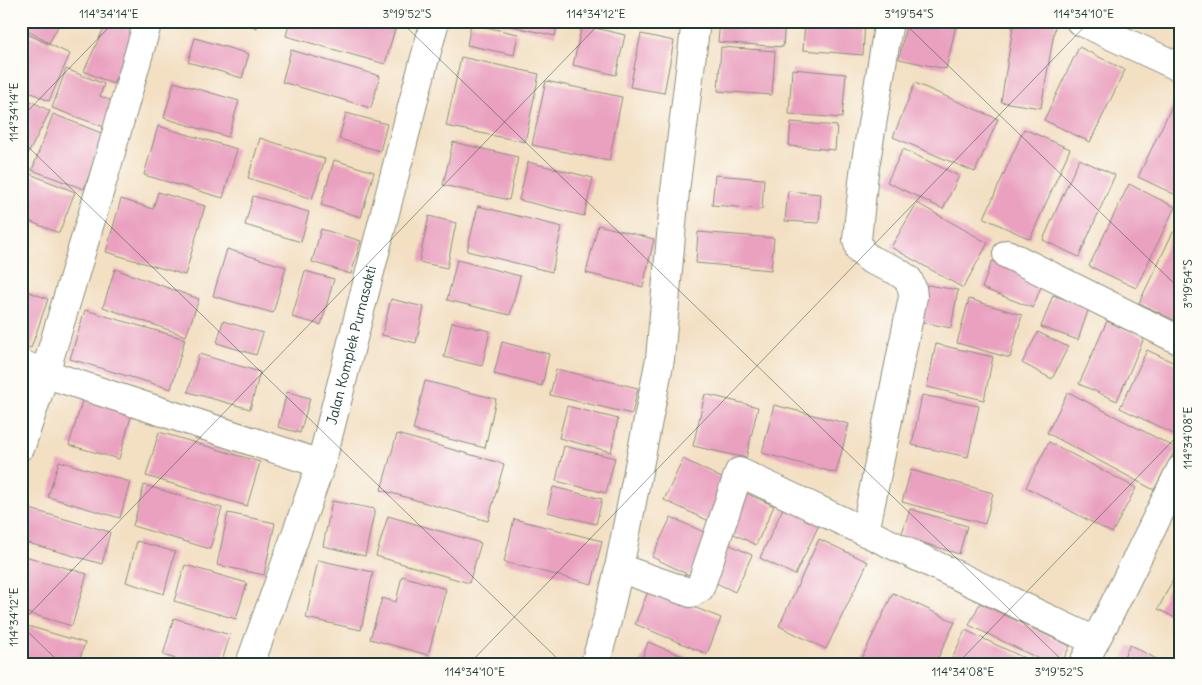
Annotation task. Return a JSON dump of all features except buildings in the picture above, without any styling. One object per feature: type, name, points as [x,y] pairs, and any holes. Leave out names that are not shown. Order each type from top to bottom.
[{"type":"street","points":[[21,446],[33,368],[107,166],[148,21]]},
{"type":"street","name":"Jalan Komplek Purnasakti","points":[[250,664],[322,464],[435,21]]},
{"type":"street","points":[[595,664],[619,568],[660,359],[675,190],[696,21]]},
{"type":"street","points":[[865,532],[913,297],[908,279],[895,270],[865,256],[860,252],[857,239],[864,174],[889,21]]},
{"type":"street","points":[[1080,21],[1181,68]]},
{"type":"street","points":[[1007,254],[1181,341]]},
{"type":"street","points":[[33,368],[322,464]]},
{"type":"street","points":[[619,568],[691,593],[700,588],[739,472],[865,532],[1089,652],[1181,469]]}]
